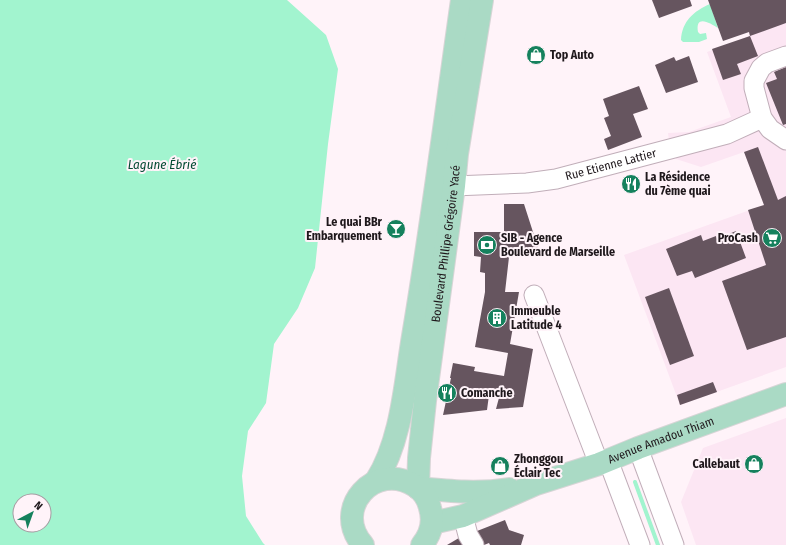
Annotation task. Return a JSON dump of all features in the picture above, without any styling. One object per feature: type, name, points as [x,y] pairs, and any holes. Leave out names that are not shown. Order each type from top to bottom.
[{"type":"main road","name":"Boulevard Phillipe Grégoire Yacé","points":[[376,481],[390,455],[397,431],[419,301],[462,0]]},
{"type":"main road","name":"Boulevard Phillipe Grégoire Yacé","points":[[418,488],[419,458],[425,401],[457,154],[482,0]]},
{"type":"main road","name":"Avenue Amadou Thiam","points":[[432,524],[463,516],[536,484],[604,462],[638,448],[786,394]]},
{"type":"main road","points":[[362,545],[354,531],[352,521],[352,511],[355,502],[360,493],[368,486],[376,481],[387,478],[398,478],[409,482],[425,495],[430,504],[432,524],[430,532],[422,545]]},
{"type":"main road","name":"Avenue Amadou Thiam","points":[[418,488],[462,492],[493,492],[536,484]]},
{"type":"street","points":[[786,56],[767,63],[761,68],[754,81],[754,88],[762,118],[770,129],[786,140]]},
{"type":"street","name":"Rue Etienne Lattier","points":[[454,186],[527,183],[556,179],[727,134],[762,118]]},
{"type":"street","points":[[534,295],[640,545]]},
{"type":"street","points":[[638,448],[674,545]]},
{"type":"street","points":[[463,516],[468,535],[474,545]]},
{"type":"shaded area","points":[[737,0],[786,0],[786,367],[680,405],[624,255],[764,205],[744,152],[701,167],[676,159],[670,148],[668,133],[689,132],[731,117],[707,52],[750,36]]},
{"type":"shaded area","points":[[786,418],[786,545],[696,545],[681,502],[703,448]]},
{"type":"water","name":"Lagune Ébrié","points":[[0,0],[287,0],[326,35],[338,69],[328,144],[315,268],[298,308],[274,344],[266,403],[248,431],[242,476],[246,516],[265,545],[0,545]]},
{"type":"water","points":[[710,4],[718,28],[707,22],[701,22],[698,26],[698,32],[700,34],[706,33],[707,39],[699,42],[683,42],[681,40],[682,33],[686,22],[694,13]]},
{"type":"building","points":[[652,0],[690,0],[692,6],[659,18]]},
{"type":"building","points":[[708,0],[786,0],[786,23],[750,36],[749,32],[723,41]]},
{"type":"building","points":[[750,36],[758,56],[737,64],[741,74],[723,80],[712,49]]},
{"type":"building","points":[[689,56],[698,82],[666,93],[655,65],[674,57],[676,61]]},
{"type":"building","points":[[786,67],[786,124],[783,125],[766,83],[777,79],[774,72]]},
{"type":"building","points":[[639,86],[648,109],[633,114],[642,137],[608,150],[604,139],[611,136],[604,118],[609,116],[603,99]]},
{"type":"building","points":[[758,147],[778,200],[786,196],[786,337],[747,350],[722,281],[766,265],[748,210],[764,205],[744,152]]},
{"type":"building","points":[[504,204],[524,204],[541,257],[509,257],[505,292],[519,292],[510,344],[533,349],[523,407],[496,409],[500,394],[470,389],[469,392],[489,395],[487,410],[443,415],[453,363],[475,367],[474,371],[504,376],[508,353],[475,347],[485,292],[485,273],[480,272],[481,257],[474,256],[474,232],[504,232]]},
{"type":"building","points":[[736,231],[746,258],[695,278],[692,271],[677,276],[666,249],[701,235],[703,241],[716,236],[717,239]]},
{"type":"building","points":[[669,288],[694,356],[670,365],[645,297]]},
{"type":"building","points":[[713,382],[717,392],[680,405],[677,395]]},
{"type":"building","points":[[505,520],[509,530],[524,535],[521,545],[490,545],[489,543],[477,545],[472,533]]},
{"type":"building","points":[[464,535],[469,545],[447,545]]},
{"type":"waterway","points":[[635,482],[658,545]]},
{"type":"place","name":"Top Auto","points":[[536,55]]},
{"type":"place","name":"La Résidence du 7ème quai","points":[[631,184]]},
{"type":"place","name":"Le quai BBr Embarquement","points":[[396,229]]},
{"type":"place","name":"ProCash","points":[[772,238]]},
{"type":"place","name":"SIB - Agence Boulevard de Marseille","points":[[487,245]]},
{"type":"place","name":"Immeuble Latitude 4","points":[[497,318]]},
{"type":"place","name":"Comanche","points":[[447,393]]},
{"type":"place","name":"Callebaut","points":[[754,464]]},
{"type":"place","name":"Zhonggou Éclair Tec","points":[[500,466]]}]
